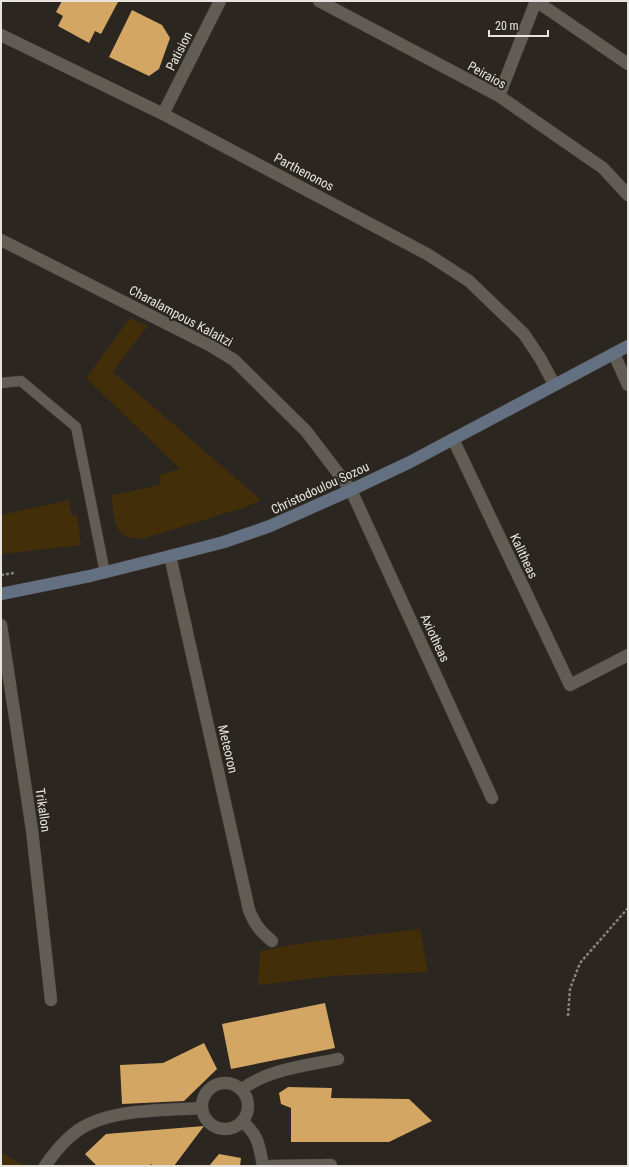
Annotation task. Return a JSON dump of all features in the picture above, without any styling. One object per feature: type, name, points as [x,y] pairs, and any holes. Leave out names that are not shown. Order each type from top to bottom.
[{"type":"street","name":"Patision","points":[[163,114],[220,1]]},
{"type":"street","name":"Peiraios","points":[[319,1],[499,96],[603,168],[628,195]]},
{"type":"street","points":[[499,96],[536,1],[628,64]]},
{"type":"street","name":"Parthenonos","points":[[1,35],[163,114],[427,254],[469,281],[524,334],[540,358],[554,384]]},
{"type":"street","name":"Charalampous Kalaitzi","points":[[1,240],[211,346],[234,360],[306,431],[351,490]]},
{"type":"street","name":"Christodoulou Sozou","points":[[1,594],[105,573],[224,542],[270,526],[351,490],[453,439],[628,346]]},
{"type":"street","points":[[614,354],[628,385]]},
{"type":"street","name":"Kalitheas","points":[[453,439],[570,685],[628,655]]},
{"type":"street","name":"Axiotheas","points":[[351,490],[492,798]]},
{"type":"street","name":"Meteoron","points":[[170,556],[249,910],[255,924],[272,941]]},
{"type":"street","name":"Trikallon","points":[[1,625],[32,830],[50,1000]]},
{"type":"street","points":[[241,1090],[258,1079],[281,1071],[338,1059]]},
{"type":"street","points":[[224,1084],[236,1086],[241,1090],[247,1100],[248,1105],[242,1121],[238,1125],[227,1129],[215,1127],[206,1119],[202,1108],[205,1096],[213,1087],[224,1084]]},
{"type":"street","points":[[45,1166],[55,1152],[75,1133],[88,1124],[101,1119],[141,1112],[202,1108]]},
{"type":"street","points":[[242,1121],[252,1130],[257,1139],[263,1166]]},
{"type":"street","points":[[271,1166],[331,1164]]},
{"type":"lane","points":[[1,383],[21,381],[76,427],[105,573]]},
{"type":"path","points":[[568,1016],[570,989],[580,964],[628,908]]},
{"type":"shaded area","points":[[130,318],[147,326],[113,372],[261,500],[246,507],[145,538],[131,538],[123,535],[119,531],[114,520],[112,495],[160,485],[159,475],[180,469],[86,378]]},
{"type":"shaded area","points":[[69,500],[71,515],[77,515],[81,545],[1,554],[1,515]]},
{"type":"shaded area","points":[[420,929],[428,972],[333,976],[258,985],[260,951],[302,943]]},
{"type":"shaded area","points":[[1,1152],[25,1166],[1,1166]]},
{"type":"building","points":[[62,1],[118,2],[101,34],[95,31],[89,43],[58,26],[63,16],[56,12]]},
{"type":"building","points":[[132,10],[162,25],[170,38],[159,69],[149,76],[109,57]]},
{"type":"building","points":[[325,1003],[335,1048],[231,1069],[222,1024]]},
{"type":"building","points":[[204,1043],[217,1069],[184,1101],[122,1104],[120,1065],[163,1063]]},
{"type":"building","points":[[288,1087],[332,1088],[331,1098],[409,1099],[432,1121],[389,1142],[291,1142],[291,1108],[281,1104],[279,1093]]},
{"type":"building","points":[[204,1126],[174,1166],[153,1166],[151,1164],[149,1166],[97,1166],[85,1154],[106,1134]]},
{"type":"building","points":[[219,1154],[241,1158],[240,1166],[209,1166]]}]
